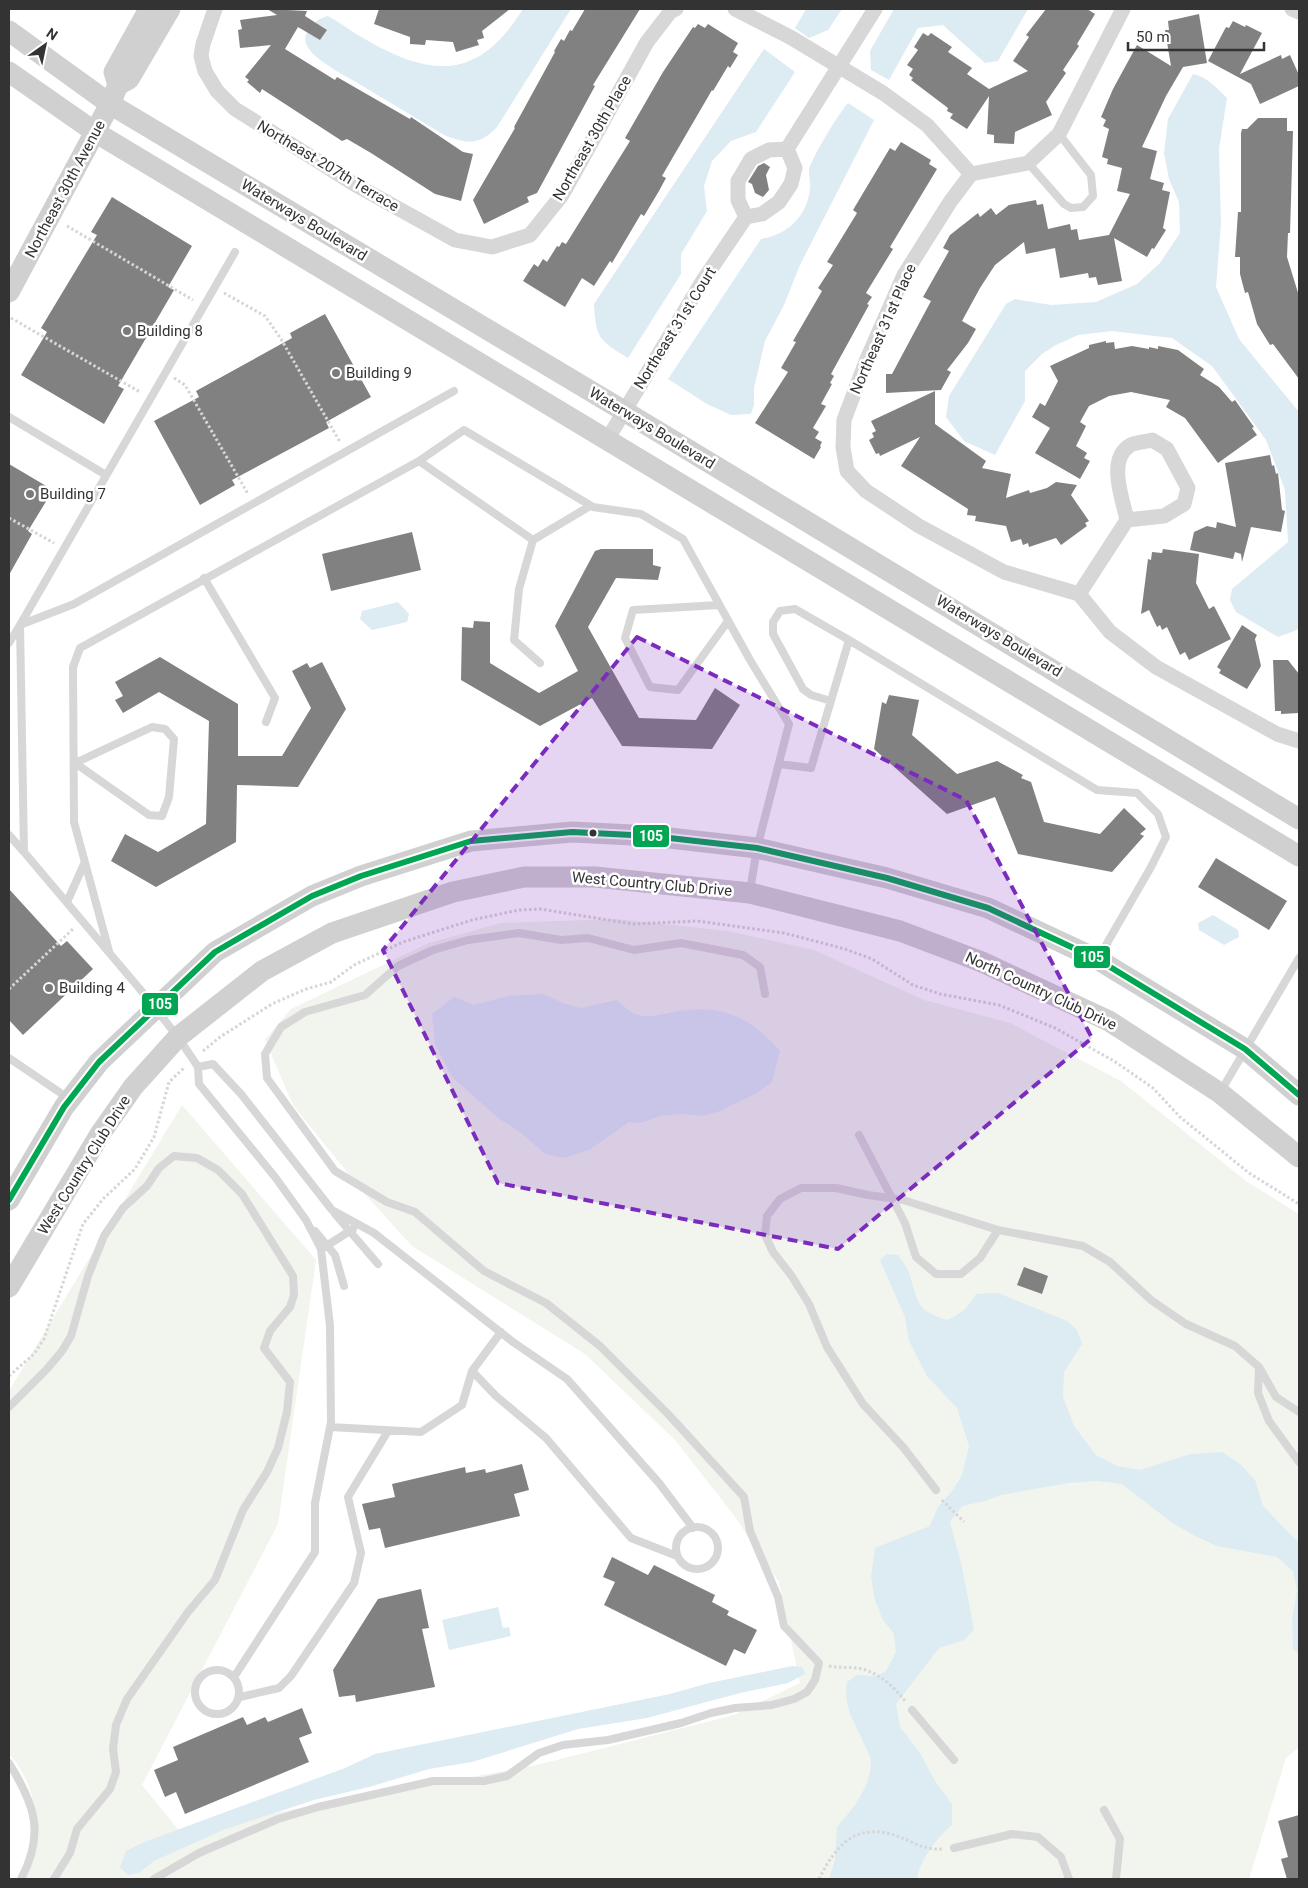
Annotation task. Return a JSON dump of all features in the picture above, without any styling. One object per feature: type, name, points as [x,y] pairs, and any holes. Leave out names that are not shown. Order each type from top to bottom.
[{"type":"street","name":"Northeast 30th Avenue","points":[[114,94],[114,72],[149,9]]},
{"type":"street","name":"Northeast 30th Avenue","points":[[9,292],[114,94],[129,79],[170,9]]},
{"type":"street","name":"Northeast 207th Terrace","points":[[215,9],[203,44],[202,56],[205,71],[217,91],[236,109],[354,184],[455,240],[492,248]]},
{"type":"street","name":"Northeast 30th Place","points":[[492,248],[530,235],[562,195],[647,42],[671,11],[676,9]]},
{"type":"street","points":[[735,9],[839,66],[883,93],[927,125],[971,174],[1028,163],[1059,134],[1123,9]]},
{"type":"street","points":[[787,149],[875,9]]},
{"type":"street","points":[[1292,9],[1299,12]]},
{"type":"street","name":"Waterways Boulevard","points":[[9,31],[114,94],[624,411],[1299,819]]},
{"type":"street","name":"Waterways Boulevard","points":[[9,72],[95,132],[1299,856]]},
{"type":"street","points":[[787,149],[795,168],[792,184],[779,202],[762,214],[746,217],[738,200],[738,182],[751,159],[769,150],[787,149]]},
{"type":"street","name":"Northeast 31st Place","points":[[971,174],[950,202],[904,275],[867,359],[844,420],[843,447],[847,471],[866,491],[919,526],[1004,572],[1079,594]]},
{"type":"street","name":"Northeast 31st Court","points":[[606,440],[702,282],[746,217]]},
{"type":"street","points":[[1127,520],[1164,516],[1184,504],[1188,488],[1167,449],[1152,440],[1129,446],[1119,459],[1118,480],[1127,520],[1079,594],[1110,632],[1156,667],[1277,734],[1299,741]]},
{"type":"street","points":[[9,1200],[70,1099],[99,1062],[215,952],[312,896],[361,876],[470,841],[572,832],[652,836],[757,848],[886,878],[988,908],[1097,959],[1245,1050],[1299,1096]]},
{"type":"street","name":"West Country Club Drive","points":[[9,1287],[100,1134],[133,1087],[178,1037],[262,971],[332,933],[454,892],[524,877],[595,877],[750,893]]},
{"type":"street","name":"North Country Club Drive","points":[[750,893],[900,931],[982,962],[1109,1021],[1220,1093],[1299,1156]]},
{"type":"lane","points":[[1028,163],[1064,204],[1071,208],[1083,207],[1093,196],[1091,175],[1059,134]]},
{"type":"lane","points":[[9,642],[235,252]]},
{"type":"lane","points":[[20,625],[74,604],[454,391]]},
{"type":"lane","points":[[9,416],[106,476]]},
{"type":"lane","points":[[109,951],[74,822],[73,667],[80,648],[419,461],[464,430],[590,506],[641,514],[683,539],[728,621],[789,724],[757,848],[750,893]]},
{"type":"lane","points":[[419,461],[533,540]]},
{"type":"lane","points":[[540,663],[514,640],[519,589],[533,540],[590,506]]},
{"type":"lane","points":[[204,578],[275,698],[266,722]]},
{"type":"lane","points":[[719,605],[633,610],[625,638],[650,687],[678,690],[728,621]]},
{"type":"lane","points":[[831,701],[811,695],[803,689],[773,634],[773,622],[780,611],[795,609],[1097,790],[1137,793],[1158,814],[1166,837],[1152,867],[1097,959]]},
{"type":"lane","points":[[20,625],[24,852]]},
{"type":"lane","points":[[779,764],[811,768],[849,640]]},
{"type":"lane","points":[[152,727],[165,729],[174,739],[169,797],[162,816],[149,815],[75,763],[152,727]]},
{"type":"lane","points":[[9,835],[109,951],[178,1037],[198,1067],[199,1084],[275,1177],[324,1247],[335,1255],[344,1286]]},
{"type":"lane","points":[[67,902],[84,864]]},
{"type":"lane","points":[[154,1879],[200,1853],[278,1819],[318,1807],[433,1781],[484,1781],[507,1776],[539,1753],[563,1746],[608,1740],[735,1708],[772,1706],[794,1699],[806,1692],[815,1680],[819,1663],[784,1626],[778,1597],[750,1531],[744,1496],[654,1400],[600,1346],[546,1303],[484,1271],[415,1212],[379,1198],[335,1171],[268,1078],[265,1054],[281,1027],[305,1012],[365,995],[398,966],[433,950],[468,940],[519,933],[561,940],[588,938],[634,950],[681,943],[743,955],[760,966],[765,994]]},
{"type":"lane","points":[[1220,1093],[1299,958]]},
{"type":"lane","points":[[9,1058],[70,1099]]},
{"type":"lane","points":[[198,1067],[214,1064],[241,1094],[332,1210],[378,1264]]},
{"type":"lane","points":[[859,1134],[905,1223],[916,1257],[936,1274],[961,1274],[980,1258],[998,1230]]},
{"type":"lane","points":[[9,1406],[47,1369],[62,1351],[71,1336],[88,1276],[104,1236],[123,1208],[147,1186],[159,1168],[174,1156],[197,1158],[218,1170],[242,1194],[293,1276],[294,1296],[290,1308],[270,1331],[264,1348],[290,1382],[287,1412],[278,1448],[243,1510],[215,1580],[188,1612],[127,1699],[116,1725],[113,1749],[116,1772],[110,1789],[77,1829],[70,1853],[54,1879]]},
{"type":"lane","points":[[936,1490],[904,1447],[863,1404],[837,1366],[809,1304],[792,1275],[773,1252],[765,1235],[767,1216],[780,1199],[801,1188],[836,1188],[891,1198],[955,1215],[998,1230],[1083,1246],[1110,1262],[1151,1300],[1186,1324],[1236,1346],[1259,1367],[1276,1397],[1299,1412]]},
{"type":"lane","points":[[332,1210],[374,1233],[501,1332],[567,1380],[659,1483],[693,1528]]},
{"type":"lane","points":[[324,1247],[360,1225]]},
{"type":"lane","points":[[234,1677],[315,1552],[315,1503],[330,1427],[330,1326],[324,1247]]},
{"type":"lane","points":[[330,1427],[420,1432],[462,1405],[472,1371],[501,1332]]},
{"type":"lane","points":[[1259,1367],[1258,1393],[1269,1421],[1299,1462]]},
{"type":"lane","points":[[472,1371],[496,1396],[546,1438],[632,1538],[677,1556],[685,1565],[697,1569],[710,1564],[714,1559],[717,1553],[716,1540],[707,1530],[693,1528],[681,1534],[677,1541],[677,1556]]},
{"type":"lane","points":[[240,1697],[279,1688],[285,1682],[354,1583],[361,1553],[348,1497],[388,1431]]},
{"type":"lane","points":[[221,1670],[234,1677],[238,1683],[240,1697],[233,1709],[220,1715],[206,1712],[196,1700],[196,1685],[206,1673],[221,1670]]},
{"type":"lane","points":[[912,1710],[954,1760]]},
{"type":"lane","points":[[9,1763],[32,1806],[36,1838],[21,1879]]},
{"type":"lane","points":[[1104,1810],[1120,1839],[1116,1879]]},
{"type":"lane","points":[[954,1848],[1012,1834],[1038,1837],[1061,1857],[1069,1879]]},
{"type":"path","points":[[64,224],[204,306]]},
{"type":"path","points":[[214,288],[264,316],[281,339],[345,452]]},
{"type":"path","points":[[10,318],[151,398]]},
{"type":"path","points":[[166,373],[185,385],[253,504]]},
{"type":"path","points":[[9,518],[64,548]]},
{"type":"path","points":[[9,989],[83,920]]},
{"type":"path","points":[[936,1490],[964,1522]]},
{"type":"path","points":[[834,1667],[860,1668],[877,1676],[893,1687],[912,1710]]},
{"type":"path","points":[[819,1879],[830,1858],[841,1844],[857,1834],[876,1830],[901,1838],[918,1847],[954,1848]]},
{"type":"highlighted area","points":[[637,637],[966,800],[1092,1038],[838,1249],[498,1183],[383,950]]},
{"type":"shaded area","points":[[523,9],[571,9],[497,127],[484,138],[472,142],[444,135],[330,67],[313,54],[306,43],[307,33],[313,24],[328,16],[364,39],[394,54],[416,62],[437,66],[456,65],[474,59],[491,48],[507,31]]},
{"type":"shaded area","points":[[806,9],[842,9],[828,30],[809,38],[795,28]]},
{"type":"shaded area","points":[[894,9],[1028,9],[998,61],[985,63],[943,25],[918,28],[889,80],[871,70],[870,51]]},
{"type":"shaded area","points":[[764,49],[795,72],[756,132],[731,141],[712,161],[704,186],[707,211],[681,254],[681,274],[628,358],[611,347],[601,337],[596,325],[594,304]]},
{"type":"shaded area","points":[[1193,74],[1207,80],[1227,98],[1219,149],[1221,224],[1216,287],[1239,339],[1299,412],[1299,626],[1297,630],[1278,637],[1236,612],[1230,600],[1232,589],[1288,542],[1285,490],[1266,440],[1212,366],[1172,338],[1112,331],[1078,335],[1042,354],[1025,371],[1025,401],[995,455],[964,441],[946,417],[949,396],[1006,304],[1015,299],[1051,305],[1096,302],[1137,284],[1160,263],[1180,233],[1179,202],[1169,179],[1164,153],[1168,119]]},
{"type":"shaded area","points":[[848,103],[874,120],[800,265],[784,305],[765,341],[754,388],[754,405],[751,414],[731,415],[707,404],[668,379],[761,239],[780,233],[801,215],[808,198],[810,186],[809,169],[826,135]]},
{"type":"shaded area","points":[[398,602],[409,614],[407,622],[372,630],[360,619],[362,611]]},
{"type":"shaded area","points":[[1213,915],[1238,930],[1239,937],[1224,945],[1199,930],[1198,923]]},
{"type":"shaded area","points":[[616,919],[728,931],[814,950],[924,1000],[1010,1023],[1121,1081],[1246,1181],[1299,1214],[1299,1747],[1286,1758],[1249,1879],[25,1879],[32,1860],[37,1829],[28,1783],[9,1754],[9,1391],[182,1105],[316,1260],[278,1524],[142,1785],[181,1833],[289,1810],[537,1765],[734,1715],[800,1683],[779,1582],[733,1514],[675,1440],[585,1354],[412,1246],[363,1192],[293,1105],[265,1040],[291,1009],[429,943],[501,923]]},
{"type":"shaded area","points":[[543,994],[563,1003],[581,1008],[617,1000],[633,1013],[645,1016],[706,1009],[733,1015],[757,1029],[780,1051],[772,1082],[757,1093],[720,1111],[703,1116],[682,1114],[659,1116],[641,1123],[629,1122],[589,1150],[564,1158],[545,1154],[520,1132],[498,1118],[452,1077],[435,1044],[432,1014],[454,997],[474,1005],[508,996]]},
{"type":"shaded area","points":[[887,1254],[898,1255],[908,1270],[917,1300],[929,1313],[947,1320],[964,1310],[976,1294],[998,1293],[1067,1321],[1077,1330],[1082,1344],[1064,1372],[1063,1397],[1074,1426],[1096,1455],[1117,1466],[1140,1470],[1191,1454],[1222,1452],[1240,1464],[1255,1480],[1263,1506],[1299,1543],[1299,1654],[1293,1649],[1292,1620],[1297,1590],[1293,1571],[1277,1557],[1217,1546],[1195,1536],[1171,1522],[1122,1484],[1096,1481],[1068,1483],[1001,1495],[962,1506],[950,1522],[962,1567],[974,1630],[964,1640],[939,1648],[896,1704],[900,1727],[920,1753],[935,1781],[952,1804],[952,1825],[930,1849],[917,1879],[829,1879],[835,1860],[837,1827],[860,1798],[868,1781],[871,1762],[849,1708],[846,1692],[847,1682],[857,1675],[877,1676],[886,1671],[896,1652],[894,1634],[883,1620],[875,1600],[871,1577],[875,1548],[930,1526],[938,1507],[953,1490],[962,1475],[969,1446],[957,1408],[927,1376],[909,1341],[905,1317],[880,1260]]},
{"type":"shaded area","points":[[498,1607],[503,1628],[509,1627],[511,1636],[449,1650],[442,1620]]},
{"type":"shaded area","points":[[792,1666],[802,1667],[805,1674],[788,1683],[740,1693],[647,1718],[578,1729],[472,1762],[429,1769],[369,1787],[314,1800],[223,1830],[154,1861],[139,1873],[128,1875],[120,1867],[126,1851],[147,1841],[345,1768],[375,1754],[670,1694],[709,1683]]},
{"type":"building","points":[[267,9],[307,11],[305,16],[327,30],[320,40],[298,27],[285,49],[335,80],[337,77],[410,119],[411,117],[463,152],[473,154],[461,201],[435,194],[347,139],[342,141],[262,89],[260,93],[247,82],[249,80],[245,77],[271,45],[240,48],[238,30],[242,29],[240,20],[277,15]]},
{"type":"building","points":[[379,9],[510,9],[482,31],[484,38],[477,40],[479,45],[456,52],[453,42],[426,40],[425,45],[410,44],[410,37],[374,24]]},
{"type":"building","points":[[585,9],[640,9],[593,85],[595,86],[537,193],[527,197],[529,202],[484,224],[473,200],[515,128],[561,39],[564,41],[570,30],[572,31]]},
{"type":"building","points":[[1046,9],[1087,9],[1095,14],[1077,44],[1079,46],[1063,70],[1066,73],[1046,102],[1052,115],[1015,132],[1014,144],[994,143],[994,135],[987,134],[989,96],[967,129],[950,118],[953,114],[947,111],[948,108],[911,80],[913,78],[909,75],[913,69],[907,65],[918,50],[914,47],[923,33],[928,36],[931,33],[952,47],[948,52],[972,68],[967,74],[989,89],[1028,71],[1013,61],[1029,37],[1026,35]]},
{"type":"building","points":[[1199,14],[1207,63],[1183,67],[1166,96],[1142,147],[1157,151],[1150,179],[1164,183],[1162,190],[1170,192],[1163,228],[1166,230],[1154,249],[1152,248],[1147,257],[1114,238],[1122,281],[1098,285],[1096,277],[1089,278],[1088,273],[1060,278],[1055,248],[1026,254],[1024,242],[995,265],[980,288],[962,321],[976,329],[968,343],[947,370],[951,372],[941,390],[886,393],[886,374],[892,374],[931,301],[923,297],[949,251],[943,248],[950,235],[978,213],[980,217],[991,208],[996,215],[1009,205],[1036,200],[1037,205],[1043,204],[1048,229],[1070,224],[1071,230],[1077,229],[1079,240],[1109,235],[1130,194],[1117,191],[1122,168],[1107,164],[1108,159],[1102,157],[1109,129],[1103,126],[1106,120],[1101,117],[1113,89],[1137,45],[1171,66],[1165,30],[1169,30],[1168,21]]},
{"type":"building","points":[[1233,21],[1262,33],[1240,74],[1281,55],[1282,59],[1290,55],[1299,75],[1299,86],[1260,104],[1251,84],[1208,61],[1226,27],[1229,28]]},
{"type":"building","points":[[698,24],[705,28],[708,24],[738,43],[733,52],[738,55],[712,90],[662,176],[666,178],[659,191],[644,216],[641,214],[612,263],[610,261],[594,286],[582,278],[565,307],[523,281],[534,264],[538,267],[543,259],[547,262],[557,246],[559,247],[562,242],[566,244],[630,141],[625,138],[663,72],[693,27],[695,28]]},
{"type":"building","points":[[1258,118],[1287,118],[1287,131],[1293,131],[1290,233],[1288,233],[1287,257],[1299,296],[1299,379],[1273,344],[1270,345],[1257,324],[1248,292],[1245,293],[1240,274],[1240,257],[1235,257],[1238,212],[1241,212],[1241,133],[1242,129],[1247,129]]},
{"type":"building","points":[[901,142],[931,160],[929,164],[937,169],[890,247],[893,249],[866,293],[872,297],[867,304],[869,305],[831,374],[834,376],[830,383],[832,384],[821,404],[826,406],[813,428],[819,432],[815,438],[822,442],[814,459],[755,423],[788,372],[781,368],[796,342],[793,341],[822,291],[818,288],[833,265],[827,262],[857,213],[853,210],[890,148],[895,151]]},
{"type":"building","points":[[764,163],[770,167],[766,175],[769,190],[763,197],[755,193],[752,184],[748,182],[758,166]]},
{"type":"building","points":[[112,197],[192,246],[168,287],[174,290],[118,386],[124,389],[104,424],[21,375],[47,332],[41,328],[97,235],[91,232]]},
{"type":"building","points":[[325,314],[371,397],[326,422],[329,428],[232,480],[235,485],[200,505],[154,421],[199,397],[196,391],[292,338],[290,333]]},
{"type":"building","points":[[1106,341],[1106,343],[1114,342],[1115,349],[1132,346],[1158,349],[1158,346],[1178,350],[1204,369],[1200,375],[1219,387],[1232,402],[1235,400],[1254,427],[1252,428],[1257,435],[1218,463],[1185,418],[1166,407],[1170,400],[1131,392],[1109,396],[1089,406],[1080,422],[1086,426],[1076,446],[1087,453],[1084,458],[1090,461],[1080,479],[1035,453],[1050,428],[1032,417],[1040,403],[1045,406],[1058,381],[1050,366],[1089,348],[1089,345]]},
{"type":"building","points":[[935,391],[935,424],[986,461],[982,468],[1011,474],[1006,498],[1029,490],[1030,493],[1047,488],[1056,482],[1077,485],[1071,495],[1089,521],[1085,523],[1087,526],[1061,545],[1056,538],[1029,547],[1028,543],[1023,545],[1021,539],[1011,542],[1006,526],[975,521],[976,516],[967,515],[968,509],[901,466],[920,437],[880,456],[879,453],[876,454],[869,440],[874,437],[872,433],[876,431],[871,421]]},
{"type":"building","points":[[1270,455],[1272,466],[1274,465],[1276,474],[1278,473],[1282,510],[1285,511],[1281,532],[1251,527],[1242,562],[1241,554],[1235,552],[1233,559],[1190,550],[1194,532],[1207,526],[1216,528],[1217,522],[1236,527],[1225,463]]},
{"type":"building","points":[[9,464],[53,490],[28,531],[32,534],[9,575]]},
{"type":"building","points":[[412,532],[421,570],[331,591],[322,554]]},
{"type":"building","points":[[601,549],[653,549],[653,565],[661,567],[658,580],[616,578],[588,627],[639,718],[696,720],[715,688],[740,705],[712,749],[622,746],[592,698],[540,726],[461,680],[462,627],[473,628],[474,621],[490,622],[490,663],[539,693],[578,671],[555,626],[595,551]]},
{"type":"building","points":[[1163,549],[1199,554],[1196,583],[1209,609],[1214,606],[1231,639],[1189,660],[1185,652],[1180,655],[1167,627],[1162,630],[1160,625],[1157,627],[1149,610],[1141,614],[1148,559],[1151,560],[1152,552],[1162,553]]},
{"type":"building","points":[[1242,625],[1257,635],[1255,639],[1261,666],[1247,689],[1219,673],[1221,670],[1217,667]]},
{"type":"building","points":[[160,657],[238,704],[238,756],[282,756],[311,708],[292,671],[307,663],[310,668],[322,662],[346,709],[298,787],[237,785],[236,842],[156,887],[111,861],[125,834],[158,852],[206,824],[209,721],[159,692],[123,713],[115,700],[123,696],[115,682]]},
{"type":"building","points":[[1273,660],[1288,660],[1299,674],[1299,713],[1281,714],[1281,711],[1275,711]]},
{"type":"building","points":[[889,695],[919,700],[912,735],[957,774],[997,761],[1023,775],[1021,778],[1031,782],[1044,822],[1100,834],[1124,808],[1146,829],[1140,834],[1144,836],[1112,872],[1018,854],[995,797],[947,814],[874,749],[882,702],[886,704]]},
{"type":"building","points":[[1216,858],[1287,901],[1269,930],[1198,887]]},
{"type":"building","points":[[9,889],[61,946],[67,941],[93,969],[23,1035],[9,1020]]},
{"type":"building","points":[[1024,1267],[1048,1276],[1042,1294],[1017,1285]]},
{"type":"building","points":[[522,1464],[529,1490],[514,1494],[520,1516],[385,1548],[380,1528],[369,1530],[362,1504],[395,1497],[392,1484],[465,1467],[466,1473],[485,1469],[486,1473]]},
{"type":"building","points":[[612,1557],[648,1575],[654,1565],[715,1595],[712,1602],[729,1611],[727,1615],[757,1630],[745,1654],[734,1649],[726,1666],[604,1605],[615,1582],[603,1577]]},
{"type":"building","points":[[421,1589],[429,1628],[422,1629],[435,1687],[356,1702],[355,1695],[339,1697],[333,1670],[378,1599]]},
{"type":"building","points":[[302,1708],[312,1733],[299,1738],[309,1762],[185,1814],[176,1792],[165,1797],[154,1770],[178,1760],[173,1747],[243,1717],[247,1725],[265,1717],[268,1722]]},
{"type":"building","points":[[1299,1815],[1299,1879],[1287,1879],[1281,1859],[1288,1857],[1278,1821]]},
{"type":"transit line","name":"105","points":[[9,1200],[64,1107],[99,1062],[215,952],[312,896],[361,876],[471,841],[572,832],[652,836],[757,848],[887,878],[988,908],[1097,959],[1245,1049],[1299,1095]]},
{"type":"place","name":"Building 8","points":[[127,331]]},
{"type":"place","name":"Building 9","points":[[336,373]]},
{"type":"place","name":"Building 7","points":[[30,494]]},
{"type":"place","name":"Building 4","points":[[49,988]]}]
